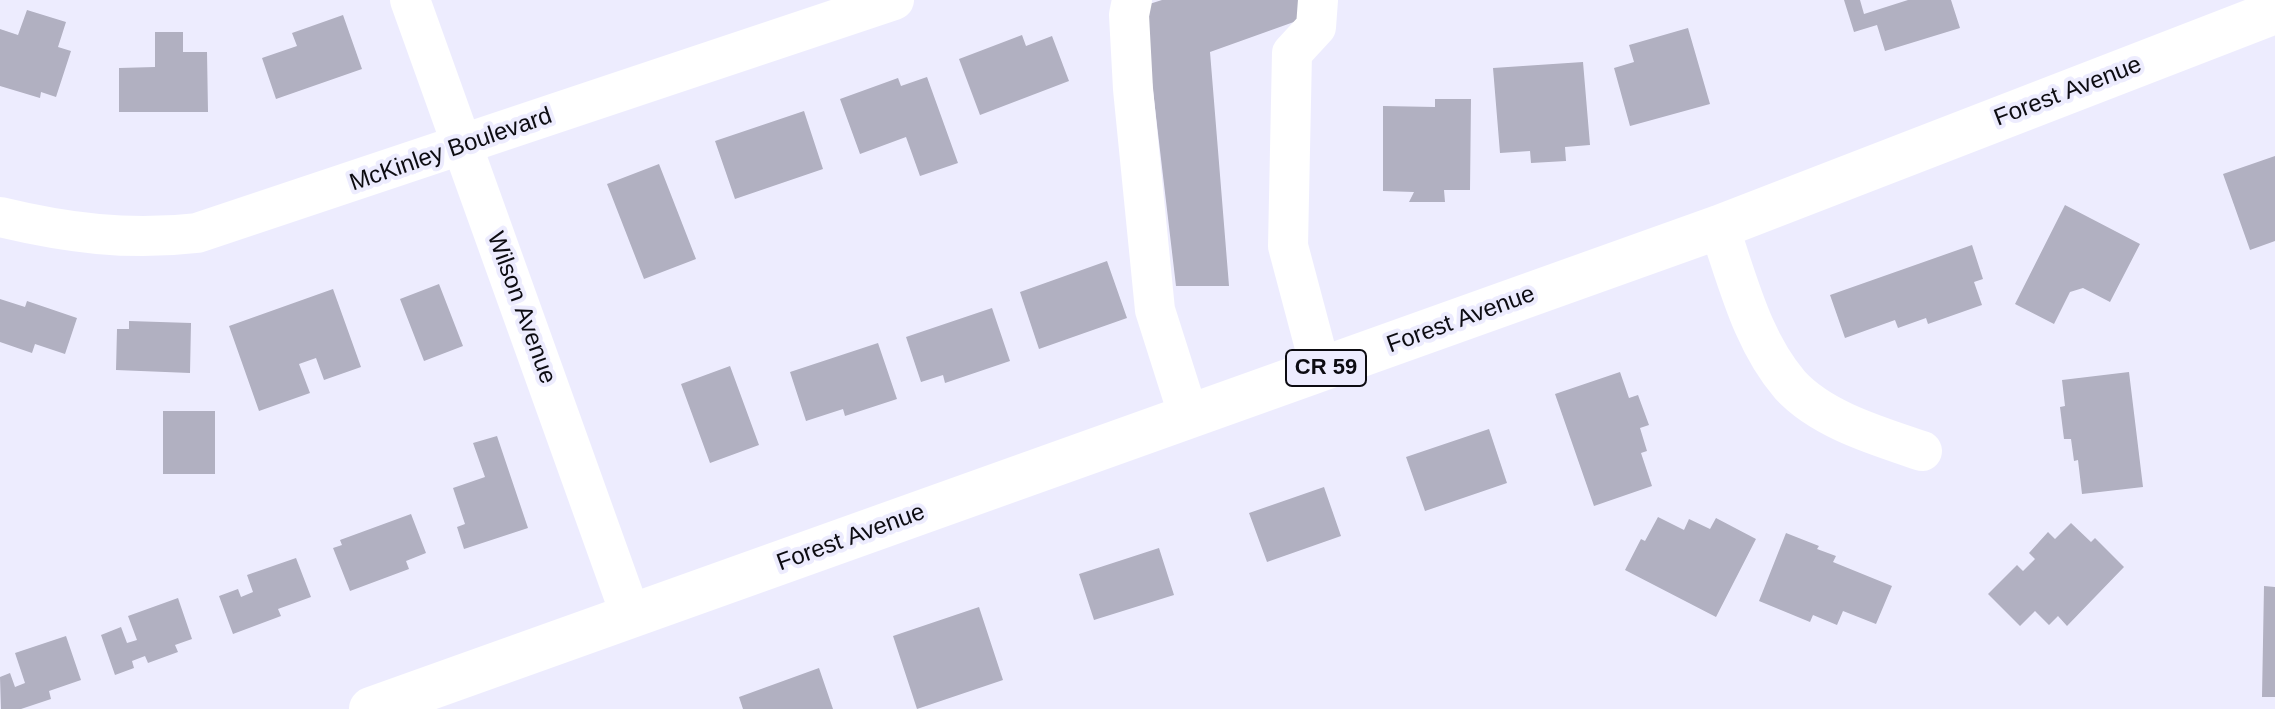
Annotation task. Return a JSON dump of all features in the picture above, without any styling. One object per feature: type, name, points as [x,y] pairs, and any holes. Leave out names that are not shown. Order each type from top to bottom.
[{"type":"main road","name":"Forest Avenue","points":[[371,709],[1719,227],[2275,12]]},
{"type":"street","name":"Wilson Avenue","points":[[410,0],[631,616]]},
{"type":"street","name":"McKinley Boulevard","points":[[0,217],[59,231],[113,237],[197,233],[894,0]]},
{"type":"street","points":[[1132,0],[1129,15],[1133,89],[1155,310],[1189,417]]},
{"type":"street","points":[[1318,0],[1316,27],[1292,53],[1288,246],[1321,370]]},
{"type":"street","points":[[1719,227],[1757,336],[1790,385],[1822,410],[1922,451]]},
{"type":"building","points":[[1162,0],[1298,0],[1305,18],[1210,52],[1229,286],[1176,286],[1143,6]]},
{"type":"building","points":[[1844,0],[1860,0],[1864,14],[1908,0],[1951,0],[1960,28],[1885,51],[1877,25],[1854,32]]},
{"type":"building","points":[[27,10],[66,22],[58,47],[71,51],[56,97],[41,92],[40,98],[0,86],[0,29],[18,35]]},
{"type":"building","points":[[343,15],[362,69],[276,99],[262,58],[297,46],[292,33]]},
{"type":"building","points":[[1688,28],[1710,104],[1630,126],[1614,68],[1634,62],[1629,45]]},
{"type":"building","points":[[155,32],[183,32],[183,52],[207,52],[208,112],[119,112],[119,68],[155,67]]},
{"type":"building","points":[[1022,35],[1026,46],[1052,36],[1069,81],[980,115],[959,59]]},
{"type":"building","points":[[1583,62],[1590,145],[1565,147],[1566,161],[1531,163],[1530,151],[1500,153],[1493,68]]},
{"type":"building","points":[[927,77],[958,163],[920,176],[906,137],[860,154],[840,99],[898,78],[901,86]]},
{"type":"building","points":[[1435,99],[1471,99],[1470,190],[1444,190],[1445,202],[1409,202],[1414,192],[1383,191],[1383,106],[1435,107]]},
{"type":"building","points":[[804,111],[823,169],[735,199],[715,141]]},
{"type":"building","points":[[2275,156],[2275,241],[2250,250],[2223,174]]},
{"type":"building","points":[[659,164],[696,259],[644,279],[607,184]]},
{"type":"building","points":[[2065,205],[2140,244],[2110,302],[2083,288],[2070,292],[2054,324],[2015,304]]},
{"type":"building","points":[[1972,245],[1983,279],[1974,282],[1982,305],[1928,324],[1926,318],[1898,328],[1895,320],[1845,338],[1830,295]]},
{"type":"building","points":[[1107,261],[1127,318],[1039,349],[1020,292]]},
{"type":"building","points":[[439,284],[463,346],[424,361],[400,299]]},
{"type":"building","points":[[333,289],[361,367],[324,380],[316,358],[299,364],[310,393],[259,411],[229,326]]},
{"type":"building","points":[[0,299],[25,307],[27,301],[77,318],[65,354],[35,344],[32,353],[0,342]]},
{"type":"building","points":[[992,308],[1010,361],[945,383],[943,375],[921,382],[906,337]]},
{"type":"building","points":[[129,321],[191,323],[190,373],[116,370],[117,329],[129,329]]},
{"type":"building","points":[[878,343],[897,399],[845,416],[843,409],[806,421],[790,372]]},
{"type":"building","points":[[730,366],[759,445],[710,463],[681,384]]},
{"type":"building","points":[[1620,372],[1629,398],[1638,395],[1649,425],[1640,428],[1647,451],[1641,453],[1652,486],[1594,506],[1555,394]]},
{"type":"building","points":[[2129,372],[2143,487],[2082,494],[2078,460],[2074,461],[2071,439],[2064,439],[2060,407],[2065,406],[2062,380]]},
{"type":"building","points":[[163,411],[215,411],[215,474],[163,474]]},
{"type":"building","points":[[1489,429],[1507,483],[1425,511],[1406,457]]},
{"type":"building","points":[[497,436],[528,528],[464,549],[457,527],[465,524],[453,488],[485,477],[473,443]]},
{"type":"building","points":[[1324,487],[1341,536],[1267,562],[1249,513]]},
{"type":"building","points":[[411,514],[426,553],[406,561],[409,569],[350,591],[333,548],[342,545],[340,540]]},
{"type":"building","points":[[1658,517],[1684,530],[1689,519],[1710,529],[1716,518],[1756,539],[1716,617],[1625,570],[1641,539],[1645,541]]},
{"type":"building","points":[[2071,523],[2091,542],[2095,538],[2124,567],[2067,626],[2058,616],[2049,625],[2035,611],[2020,626],[1988,594],[2017,565],[2023,571],[2035,559],[2029,553],[2048,532],[2055,539]]},
{"type":"building","points":[[1786,533],[1836,556],[1833,562],[1892,586],[1876,624],[1843,611],[1837,625],[1813,615],[1810,622],[1759,601]]},
{"type":"building","points":[[1159,548],[1174,595],[1094,620],[1079,574]]},
{"type":"building","points":[[296,558],[311,597],[278,609],[281,616],[233,634],[219,596],[238,589],[241,597],[253,592],[247,575]]},
{"type":"building","points":[[2264,586],[2275,587],[2275,697],[2262,697]]},
{"type":"building","points":[[178,598],[192,639],[175,645],[178,652],[148,663],[145,656],[132,661],[134,668],[115,675],[101,635],[121,627],[127,643],[137,640],[128,616]]},
{"type":"building","points":[[979,607],[1003,680],[917,709],[893,636]]},
{"type":"building","points":[[66,636],[81,680],[49,691],[51,699],[21,709],[1,709],[0,677],[10,673],[15,687],[25,683],[15,653]]},
{"type":"building","points":[[819,668],[833,709],[743,709],[739,697]]}]
